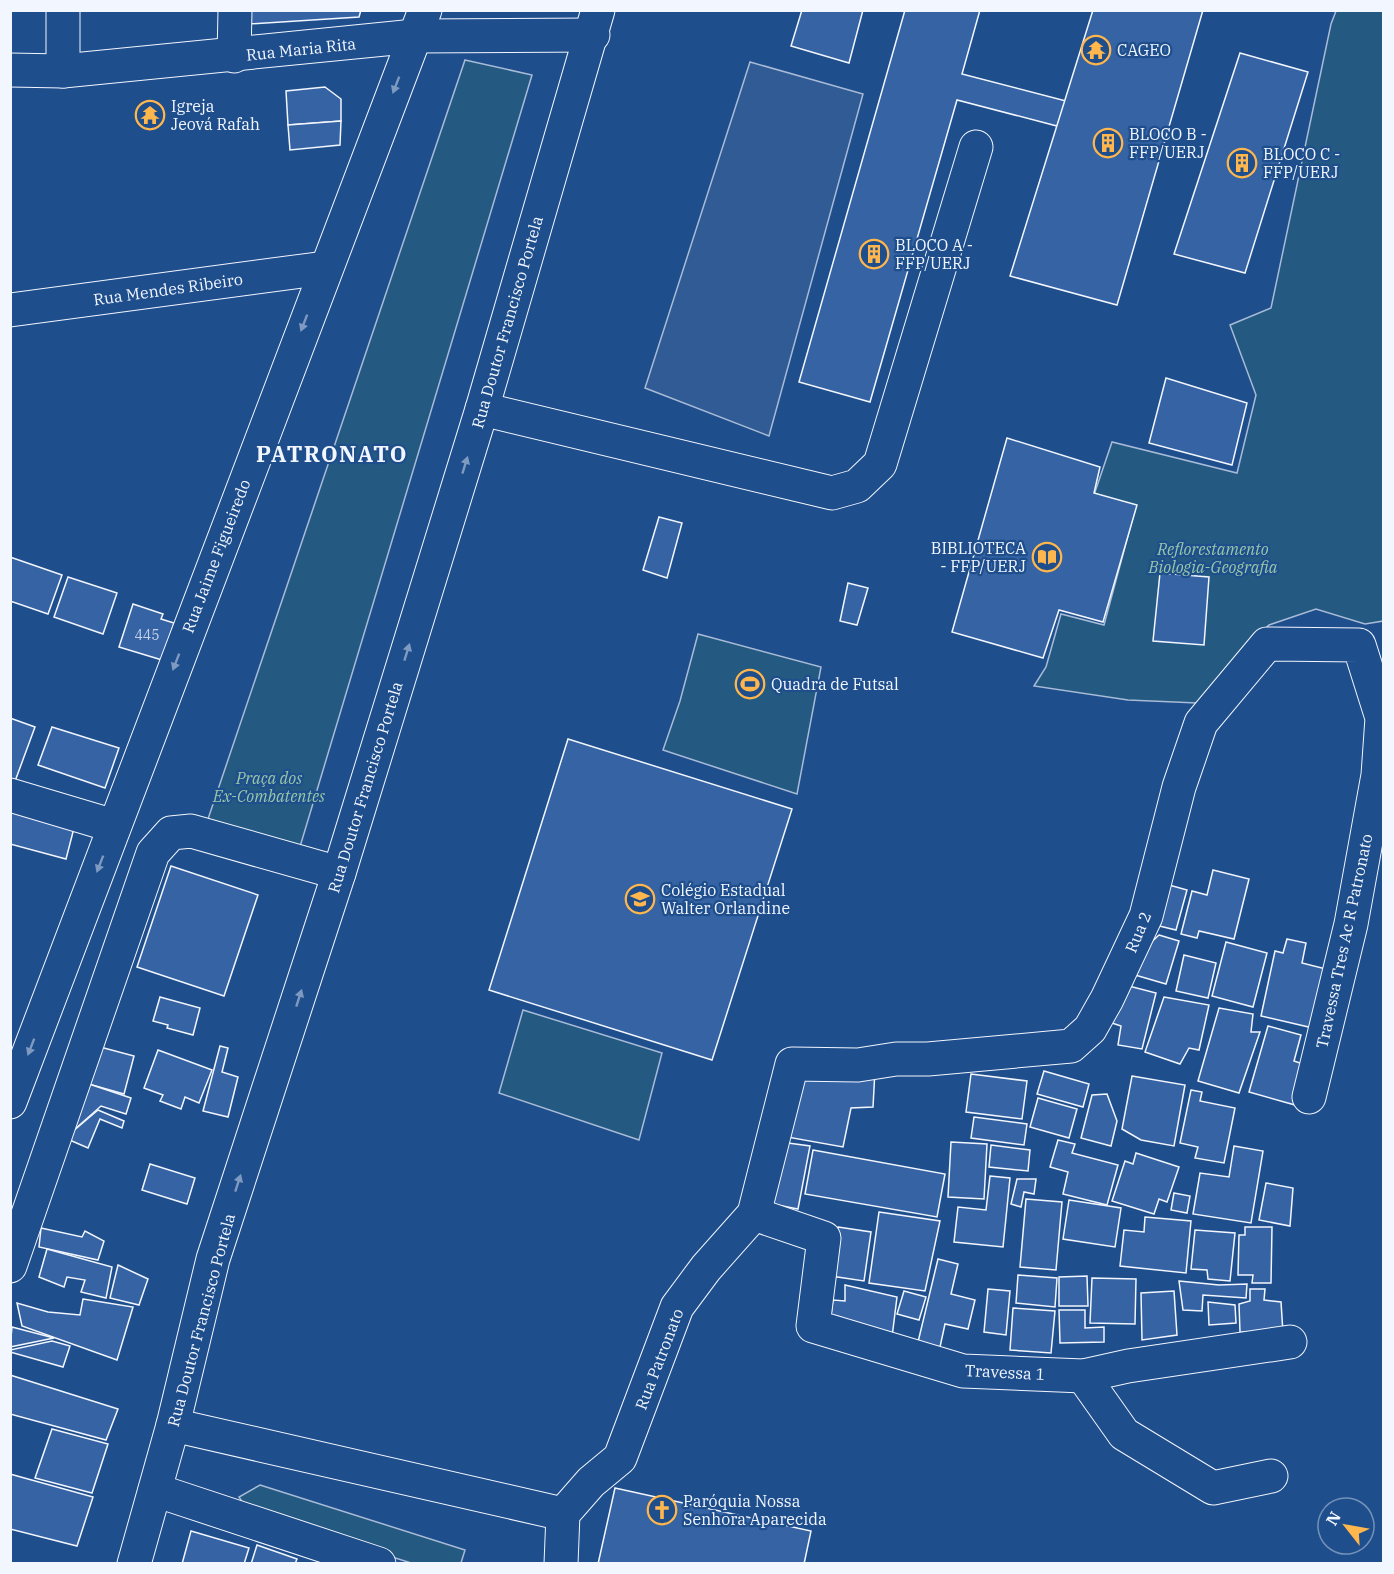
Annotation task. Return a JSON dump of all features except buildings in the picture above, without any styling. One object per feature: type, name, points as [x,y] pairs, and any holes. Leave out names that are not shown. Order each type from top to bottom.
[{"type":"street","points":[[63,10],[63,71]]},
{"type":"street","points":[[234,56],[235,10]]},
{"type":"street","name":"Rua Maria Rita","points":[[10,70],[63,71],[234,56],[420,23],[595,23]]},
{"type":"street","name":"Rua Jaime Figueiredo","points":[[12,1097],[325,268],[420,23]]},
{"type":"street","name":"Rua Doutor Francisco Portela","points":[[134,1563],[173,1425],[213,1259],[339,873],[482,409],[595,23]]},
{"type":"street","points":[[482,409],[832,493],[857,486],[880,464],[976,147]]},
{"type":"street","name":"Rua Mendes Ribeiro","points":[[10,310],[325,268]]},
{"type":"street","name":"Rua 2","points":[[792,1064],[858,1065],[896,1059],[928,1059],[1071,1046],[1090,1029],[1107,999],[1146,916],[1179,787],[1202,723],[1267,644],[1359,645]]},
{"type":"street","name":"Travessa Tres Ac R Patronato","points":[[1309,1097],[1351,924],[1378,775],[1382,718],[1359,645]]},
{"type":"street","points":[[10,795],[114,826]]},
{"type":"street","points":[[10,1266],[153,853],[171,833],[191,831],[339,873]]},
{"type":"street","name":"Rua Patronato","points":[[562,1514],[591,1482],[620,1458],[676,1307],[754,1214],[792,1064]]},
{"type":"street","name":"Travessa 1","points":[[754,1214],[824,1238],[813,1326],[963,1371],[1083,1376],[1128,1366],[1290,1342]]},
{"type":"street","points":[[1083,1376],[1124,1434],[1213,1488],[1271,1476]]},
{"type":"street","points":[[173,1425],[562,1514],[561,1563]]},
{"type":"street","points":[[155,1490],[379,1563]]},
{"type":"green space","name":"Reflorestamento Biologia-Geografia","points":[[1336,11],[1383,11],[1383,621],[1365,624],[1316,609],[1269,625],[1197,703],[1128,700],[1034,686],[1046,667],[1061,614],[1104,625],[1136,506],[1094,495],[1112,442],[1237,473],[1256,395],[1230,325],[1271,308],[1331,24]]},
{"type":"green space","name":"Praça dos Ex-Combatentes","points":[[465,60],[532,75],[299,850],[208,819]]},
{"type":"green space","points":[[698,634],[821,667],[797,794],[663,750],[680,701]]},
{"type":"green space","points":[[523,1010],[662,1053],[639,1140],[499,1093]]},
{"type":"green space","points":[[260,1485],[465,1550],[461,1563],[411,1563],[248,1511],[239,1497]]},
{"type":"shaded area","points":[[750,62],[863,94],[769,436],[645,388]]},
{"type":"place","name":"CAGEO","points":[[1096,50]]},
{"type":"place","name":"Igreja Jeová Rafah","points":[[150,115]]},
{"type":"place","name":"BLOCO B - FFP/UERJ","points":[[1108,143]]},
{"type":"place","name":"BLOCO C - FFP/UERJ","points":[[1242,163]]},
{"type":"place","name":"BLOCO A - FFP/UERJ","points":[[874,254]]},
{"type":"place","name":"BIBLIOTECA - FFP/UERJ","points":[[1047,557]]},
{"type":"place","name":"Quadra de Futsal","points":[[750,684]]},
{"type":"place","name":"Colégio Estadual Walter Orlandine","points":[[640,899]]},
{"type":"place","name":"Paróquia Nossa Senhora Aparecida","points":[[662,1510]]},
{"type":"district","name":"PATRONATO","points":[[332,453]]}]
